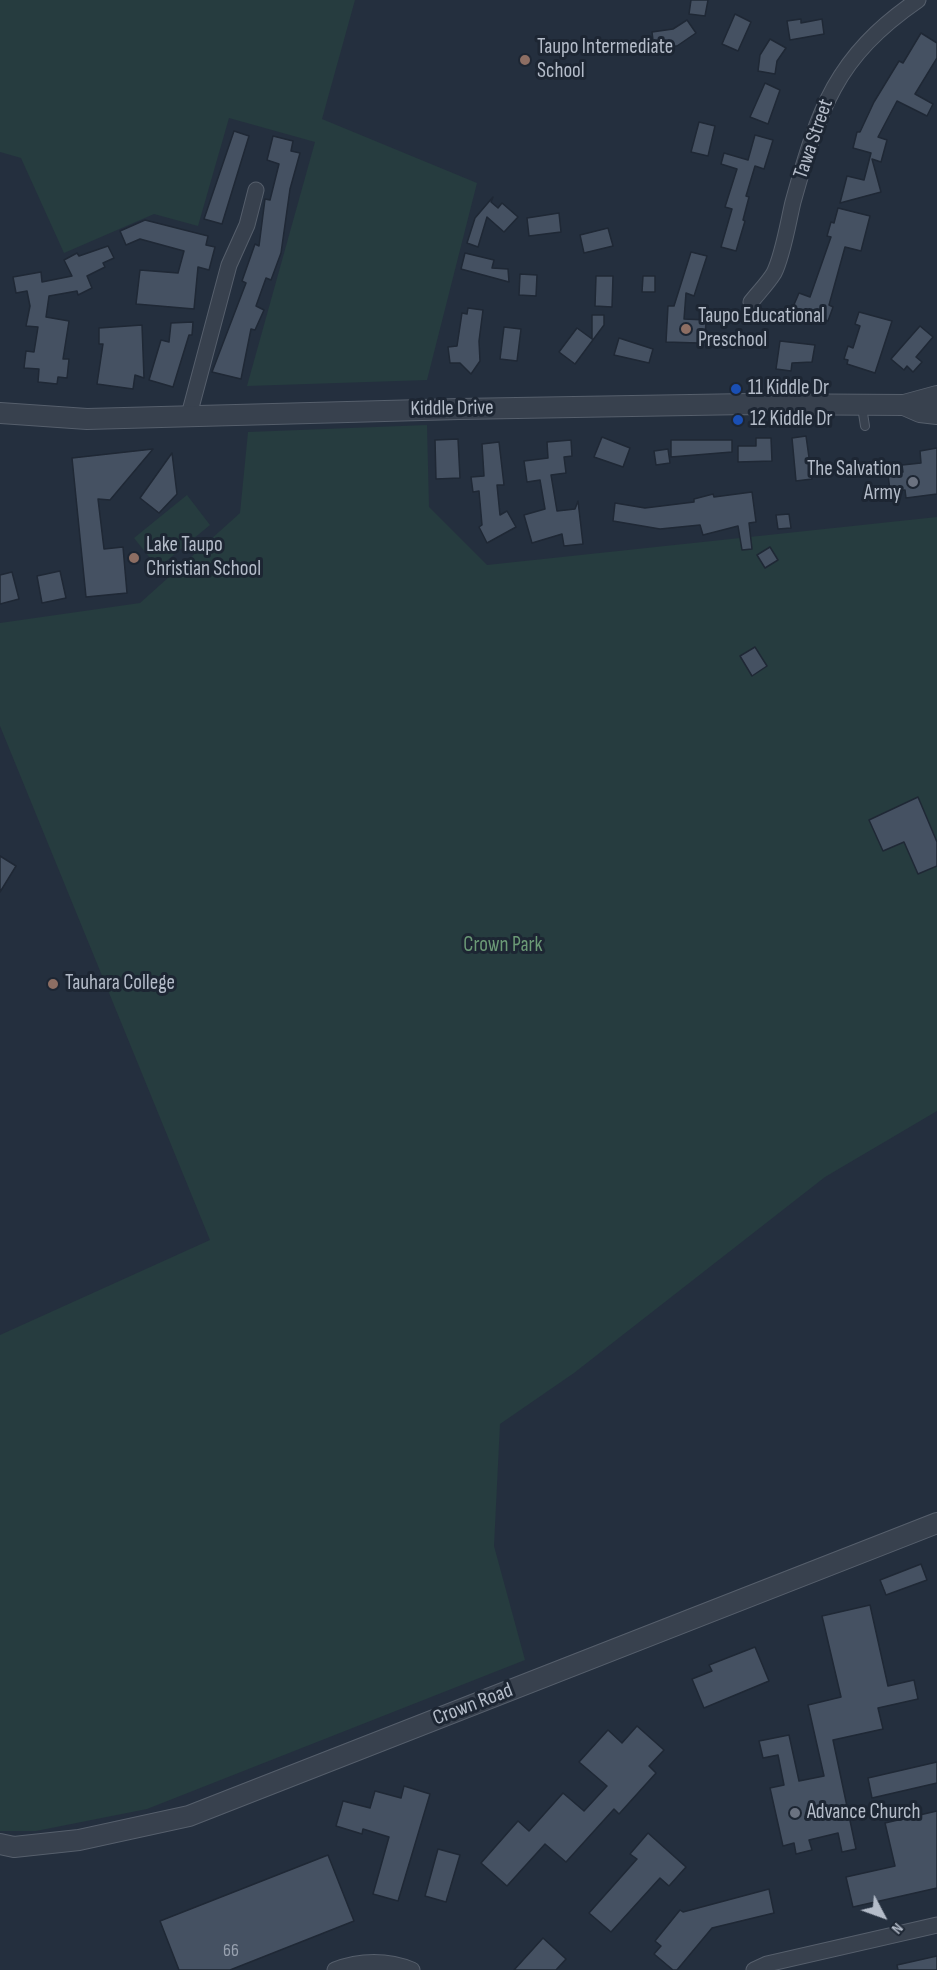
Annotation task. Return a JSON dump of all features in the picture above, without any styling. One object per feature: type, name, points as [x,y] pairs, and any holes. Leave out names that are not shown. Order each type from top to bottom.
[{"type":"street","name":"Tawa Street","points":[[751,302],[774,272],[812,135],[828,96],[845,67],[869,39],[893,17],[918,0]]},
{"type":"street","points":[[189,415],[229,265],[247,225],[256,190]]},
{"type":"street","name":"Kiddle Drive","points":[[0,413],[63,419],[702,405],[904,405],[937,396]]},
{"type":"street","name":"Kiddle Drive","points":[[904,405],[920,412],[937,414]]},
{"type":"street","name":"Crown Road","points":[[0,1844],[14,1846],[79,1840],[200,1812],[937,1523]]},
{"type":"street","points":[[754,1970],[767,1964],[937,1925]]},
{"type":"street","points":[[335,1970],[349,1964],[385,1962],[412,1970]]},
{"type":"lane","points":[[862,405],[865,426]]},
{"type":"green space","points":[[0,0],[355,0],[322,119],[477,183],[427,380],[247,386],[315,142],[229,118],[198,226],[154,214],[64,253],[21,158],[0,152]]},
{"type":"green space","name":"Crown Park","points":[[427,425],[429,507],[487,565],[937,517],[937,1111],[825,1177],[574,1373],[500,1424],[494,1546],[525,1660],[147,1809],[36,1831],[0,1831],[0,1335],[210,1240],[0,726],[0,623],[140,603],[240,513],[248,432]]},
{"type":"green space","points":[[187,495],[210,525],[158,568],[134,538]]},
{"type":"building","points":[[691,0],[708,0],[705,16],[689,14]]},
{"type":"building","points":[[735,14],[751,22],[738,51],[722,44]]},
{"type":"building","points":[[801,19],[801,23],[822,19],[824,34],[790,40],[787,21]]},
{"type":"building","points":[[687,20],[696,33],[677,46],[654,48],[652,32],[673,29]]},
{"type":"building","points":[[921,33],[937,43],[937,58],[915,94],[933,104],[927,116],[897,101],[878,137],[887,140],[881,162],[872,159],[881,192],[840,203],[847,176],[864,180],[871,153],[853,148],[857,132],[860,132],[874,102],[899,61],[903,63]]},
{"type":"building","points":[[770,39],[786,48],[777,61],[775,74],[758,71],[760,55]]},
{"type":"building","points":[[765,83],[780,90],[768,124],[750,117]]},
{"type":"building","points":[[699,122],[715,126],[708,156],[691,152]]},
{"type":"building","points":[[234,131],[249,136],[222,224],[204,219]]},
{"type":"building","points":[[755,135],[773,140],[764,169],[755,166],[746,196],[749,197],[743,220],[745,221],[736,251],[721,247],[732,209],[725,207],[737,169],[721,164],[724,153],[748,160]]},
{"type":"building","points":[[273,136],[293,141],[291,151],[300,153],[290,189],[281,253],[271,280],[266,278],[256,306],[264,310],[255,330],[251,329],[241,379],[212,372],[246,283],[242,281],[255,244],[259,246],[265,199],[270,200],[279,164],[267,160]]},
{"type":"building","points":[[493,197],[491,202],[498,208],[502,203],[518,217],[504,232],[487,217],[478,247],[467,243],[475,218]]},
{"type":"building","points":[[838,208],[870,216],[861,251],[845,247],[829,305],[833,307],[828,321],[793,307],[799,293],[810,297],[831,237],[827,236],[831,222],[834,223]]},
{"type":"building","points":[[559,213],[561,232],[529,236],[527,218]]},
{"type":"building","points":[[145,220],[208,236],[206,245],[215,247],[209,270],[198,267],[194,309],[136,304],[140,270],[178,273],[184,251],[140,239],[126,245],[120,231]]},
{"type":"building","points":[[608,228],[613,246],[584,253],[580,235]]},
{"type":"building","points":[[108,246],[114,258],[103,263],[105,267],[87,276],[92,288],[78,295],[77,291],[49,296],[46,317],[69,321],[63,359],[69,359],[67,378],[58,377],[57,384],[38,382],[39,369],[24,368],[26,351],[34,352],[38,327],[26,326],[30,306],[27,291],[16,293],[13,277],[41,272],[42,282],[72,276],[64,260],[77,253],[79,256]]},
{"type":"building","points":[[691,252],[707,256],[694,296],[686,293],[684,319],[706,320],[705,340],[698,340],[698,343],[666,342],[668,306],[674,306]]},
{"type":"building","points":[[465,253],[494,260],[492,268],[508,269],[509,282],[461,269]]},
{"type":"building","points":[[520,274],[537,275],[536,296],[519,295]]},
{"type":"building","points":[[596,276],[613,276],[612,307],[595,306]]},
{"type":"building","points":[[643,276],[655,276],[655,292],[642,292]]},
{"type":"building","points":[[468,308],[483,310],[479,341],[480,361],[471,374],[460,363],[450,363],[448,347],[457,346],[462,313],[467,314]]},
{"type":"building","points":[[859,312],[892,321],[875,373],[847,364],[848,360],[844,359],[848,346],[853,348],[860,326],[855,324]]},
{"type":"building","points":[[592,315],[604,315],[604,325],[575,364],[559,352],[577,328],[592,339]]},
{"type":"building","points":[[193,322],[192,335],[189,335],[173,387],[149,380],[161,340],[169,342],[171,323]]},
{"type":"building","points":[[142,325],[144,378],[135,375],[133,389],[97,384],[103,344],[99,344],[99,328]]},
{"type":"building","points":[[920,326],[933,337],[916,357],[922,362],[913,372],[907,366],[904,370],[891,359]]},
{"type":"building","points":[[504,327],[521,329],[517,361],[500,359]]},
{"type":"building","points":[[619,338],[653,349],[649,363],[614,355]]},
{"type":"building","points":[[780,341],[815,345],[812,362],[792,363],[791,371],[776,369]]},
{"type":"building","points":[[806,436],[812,479],[796,481],[792,438]]},
{"type":"building","points":[[602,437],[630,448],[623,467],[594,457]]},
{"type":"building","points":[[756,438],[771,438],[772,461],[738,462],[738,446],[756,446]]},
{"type":"building","points":[[458,439],[460,478],[436,479],[435,440]]},
{"type":"building","points":[[571,440],[572,456],[564,457],[566,473],[551,475],[557,511],[575,509],[578,501],[583,544],[564,546],[562,534],[532,543],[524,515],[545,509],[540,480],[527,482],[524,461],[548,458],[547,442]]},
{"type":"building","points":[[671,440],[732,440],[732,452],[671,457]]},
{"type":"building","points":[[499,442],[504,485],[497,485],[500,515],[507,511],[516,527],[487,543],[479,527],[482,525],[479,491],[473,492],[471,477],[484,476],[482,444]]},
{"type":"building","name":"The Salvation Army","points":[[937,448],[937,494],[906,498],[905,490],[890,491],[888,474],[903,472],[902,465],[921,463],[920,451]]},
{"type":"building","points":[[153,449],[110,500],[98,499],[104,549],[123,547],[127,593],[86,597],[72,458]]},
{"type":"building","points":[[668,449],[670,463],[656,465],[654,451]]},
{"type":"building","points":[[172,453],[177,494],[159,513],[140,498]]},
{"type":"building","points":[[752,492],[756,522],[749,523],[752,549],[742,550],[738,526],[703,535],[700,525],[660,529],[613,521],[615,503],[645,508],[694,502],[694,499],[713,494],[714,497]]},
{"type":"building","points":[[789,514],[791,528],[778,529],[776,515]]},
{"type":"building","points":[[770,547],[778,560],[765,568],[757,555]]},
{"type":"building","points":[[60,571],[66,598],[42,603],[37,576]]},
{"type":"building","points":[[12,572],[19,599],[0,604],[0,575]]},
{"type":"building","points":[[755,647],[767,666],[752,676],[740,656]]},
{"type":"building","points":[[918,797],[937,842],[937,866],[918,874],[904,842],[883,851],[869,820]]},
{"type":"building","points":[[0,856],[16,866],[0,892]]},
{"type":"building","points":[[921,1564],[927,1580],[886,1595],[880,1580]]},
{"type":"building","points":[[870,1605],[888,1686],[914,1680],[918,1699],[878,1708],[883,1729],[833,1740],[856,1849],[842,1852],[838,1833],[809,1840],[812,1850],[796,1854],[794,1843],[783,1846],[770,1788],[784,1785],[778,1755],[763,1758],[759,1741],[789,1735],[799,1781],[824,1776],[808,1705],[841,1697],[822,1616]]},
{"type":"building","points":[[755,1647],[769,1681],[704,1708],[692,1679],[712,1671],[709,1665]]},
{"type":"building","points":[[637,1726],[664,1750],[649,1766],[656,1773],[619,1814],[614,1809],[566,1862],[545,1844],[507,1886],[481,1863],[518,1821],[529,1831],[563,1793],[584,1811],[607,1786],[579,1762],[608,1730],[622,1743]]},
{"type":"building","points":[[937,1762],[937,1783],[872,1798],[868,1778]]},
{"type":"building","points":[[404,1786],[430,1794],[398,1901],[373,1894],[389,1837],[363,1829],[362,1834],[336,1826],[343,1801],[370,1808],[375,1791],[401,1798]]},
{"type":"building","points":[[937,1811],[937,1888],[853,1907],[846,1877],[895,1866],[885,1823]]},
{"type":"building","points":[[648,1833],[686,1867],[669,1886],[660,1878],[611,1932],[589,1913],[637,1859],[630,1854]]},
{"type":"building","points":[[438,1849],[460,1855],[446,1902],[425,1896]]},
{"type":"building","points":[[328,1855],[354,1921],[230,1970],[179,1970],[160,1921]]},
{"type":"building","points":[[769,1889],[774,1913],[712,1928],[677,1970],[673,1970],[654,1954],[661,1946],[655,1941],[680,1910],[683,1912]]},
{"type":"building","points":[[543,1938],[566,1959],[556,1970],[514,1970]]},
{"type":"building","points":[[937,1956],[937,1970],[898,1970],[897,1965]]},
{"type":"place","name":"Taupo Intermediate School","points":[[525,60]]},
{"type":"place","name":"Taupo Educational Preschool","points":[[686,329]]},
{"type":"place","name":"11 Kiddle Dr","points":[[736,389]]},
{"type":"place","name":"12 Kiddle Dr","points":[[738,420]]},
{"type":"place","name":"The Salvation Army","points":[[913,482]]},
{"type":"place","name":"Lake Taupo Christian School","points":[[134,558]]},
{"type":"place","name":"Tauhara College","points":[[53,984]]},
{"type":"place","name":"Advance Church","points":[[795,1813]]}]
